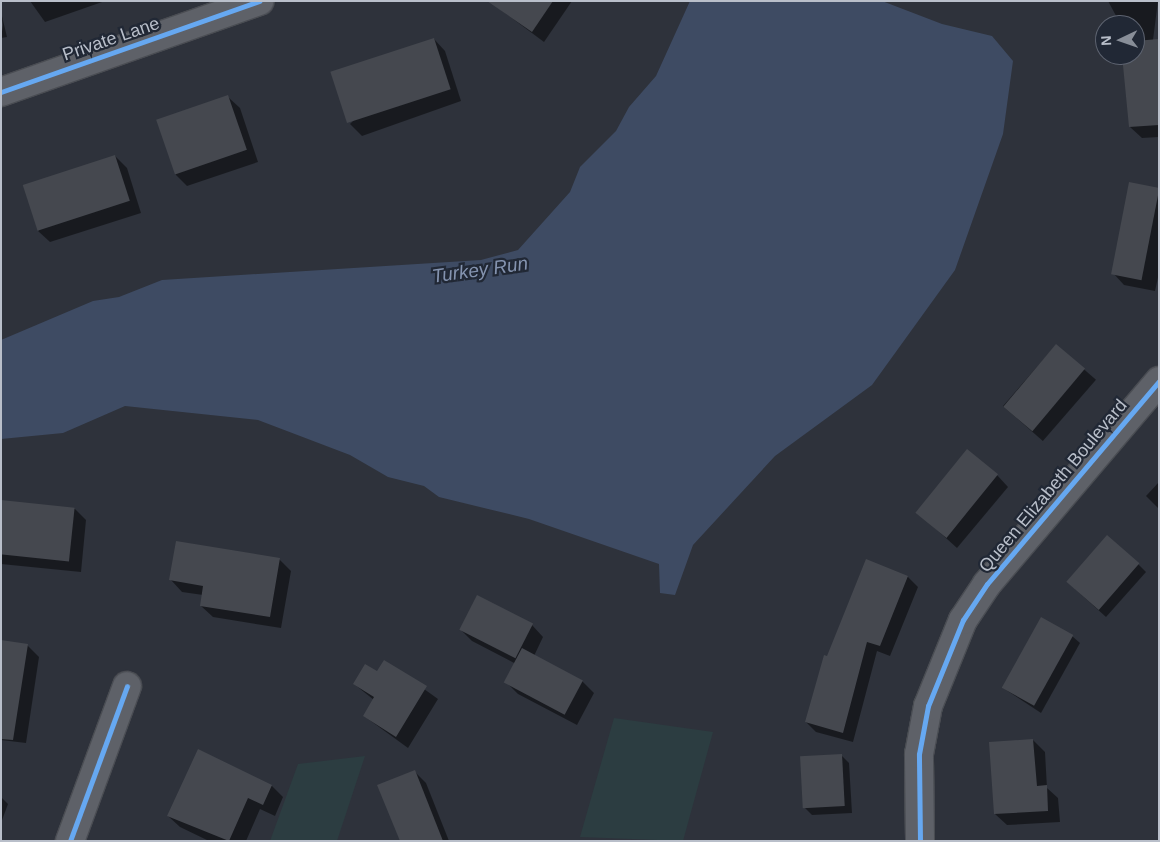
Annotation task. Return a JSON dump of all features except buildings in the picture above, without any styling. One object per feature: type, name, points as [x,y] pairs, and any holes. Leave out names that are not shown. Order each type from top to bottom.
[{"type":"street","name":"Private Lane","points":[[1,92],[259,1]]},
{"type":"street","name":"Queen Elizabeth Boulevard","points":[[920,841],[919,754],[928,706],[963,620],[987,584],[1159,381]]},
{"type":"street","points":[[70,841],[127,686]]},
{"type":"shaded area","points":[[614,718],[713,732],[683,841],[580,837]]},
{"type":"shaded area","points":[[365,756],[337,841],[270,841],[298,764]]},
{"type":"water","name":"Turkey Run","points":[[690,1],[882,1],[942,24],[992,36],[1013,61],[1003,134],[955,270],[872,385],[775,456],[693,545],[675,595],[660,593],[659,564],[529,519],[439,497],[424,486],[388,477],[350,455],[258,420],[125,406],[63,433],[1,439],[1,340],[93,301],[119,297],[162,280],[481,260],[518,250],[570,192],[580,167],[616,131],[629,107],[656,76]]},
{"type":"cycle path","points":[[1,92],[259,1]]},
{"type":"cycle path","points":[[920,841],[919,754],[928,706],[963,620],[987,584],[1159,381]]},
{"type":"cycle path","points":[[70,841],[127,686]]}]
